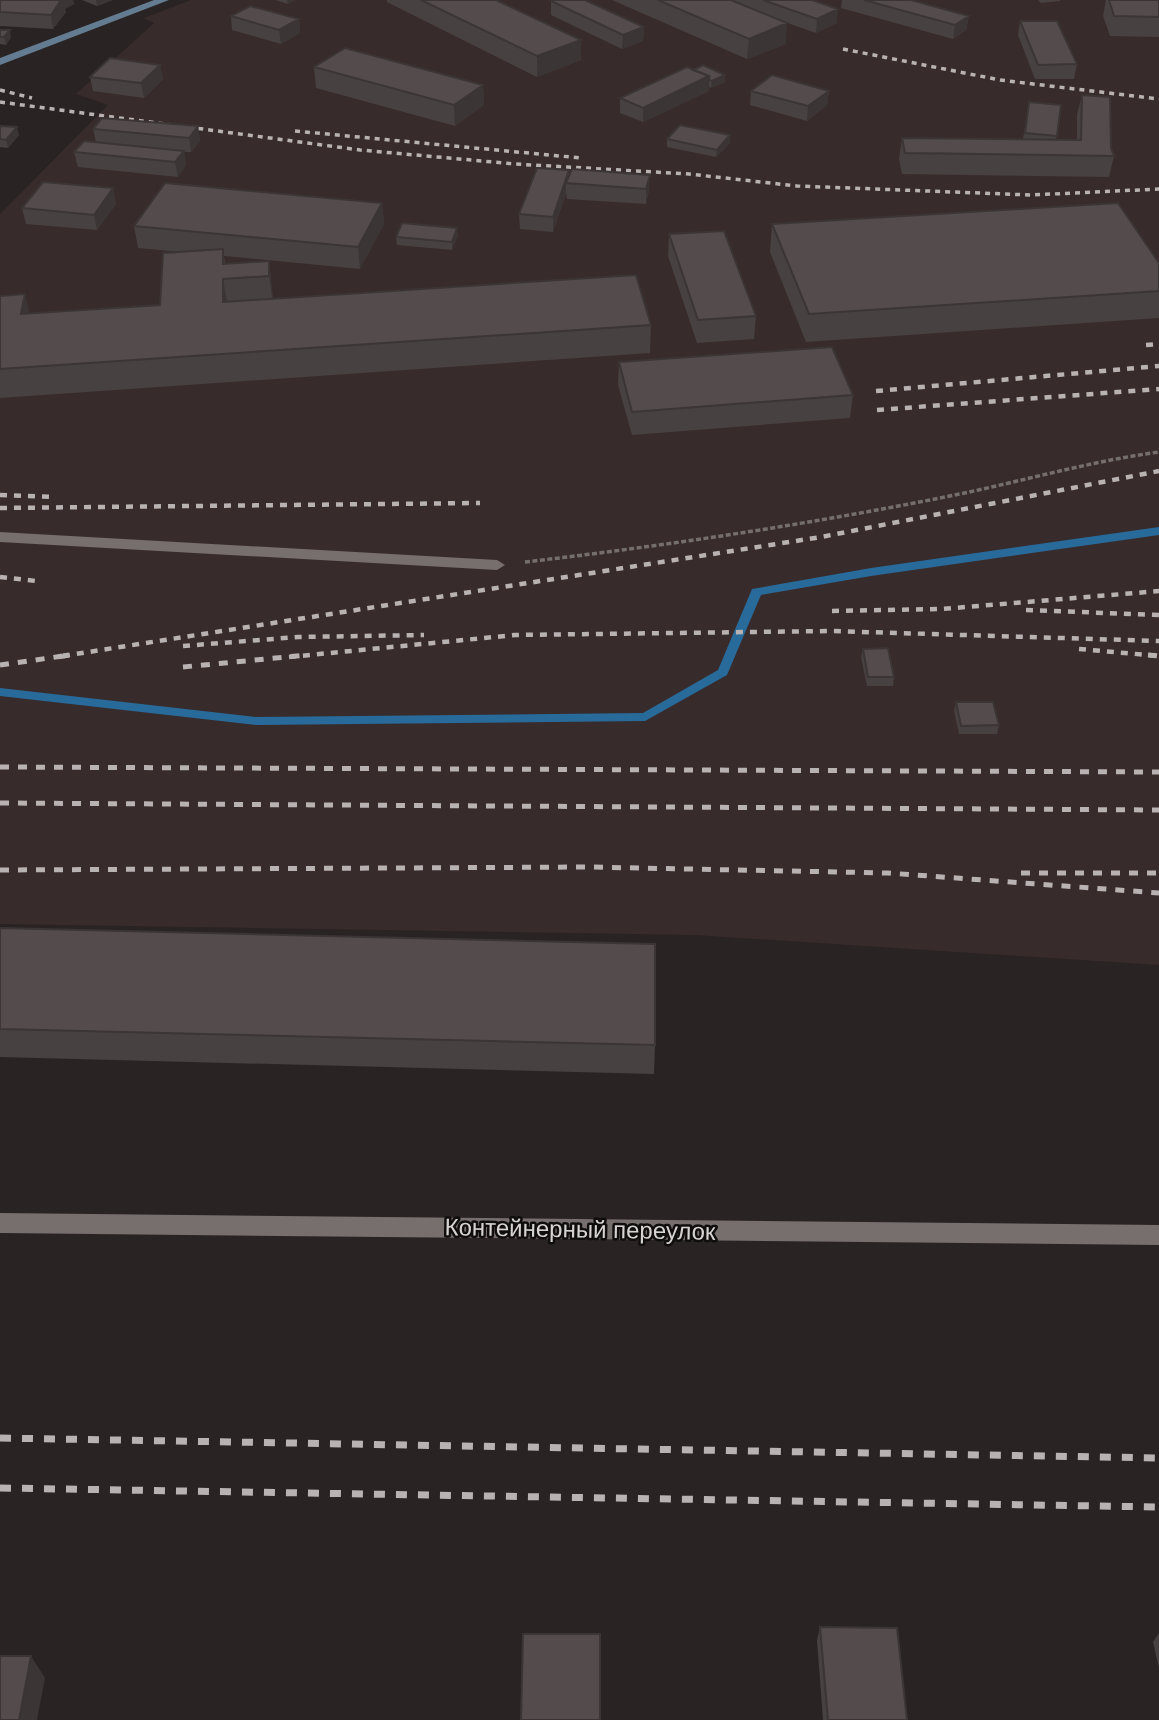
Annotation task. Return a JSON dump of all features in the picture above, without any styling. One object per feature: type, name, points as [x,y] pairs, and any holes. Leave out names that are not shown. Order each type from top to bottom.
[{"type":"main road","points":[[0,62],[164,0]]},
{"type":"street","points":[[0,537],[497,565]]},
{"type":"street","name":"Контейнерный переулок","points":[[0,1223],[1159,1235]]},
{"type":"path","points":[[497,565],[626,551],[797,524],[978,491],[1159,452]]},
{"type":"shaded area","points":[[191,0],[1159,0],[1159,965],[695,935],[0,924],[0,214],[108,105],[76,94],[154,23],[144,18]]},
{"type":"building","points":[[0,0],[61,0],[51,15],[0,12]]},
{"type":"building","points":[[421,0],[496,0],[581,40],[537,56]]},
{"type":"building","points":[[585,0],[644,27],[623,35],[551,1]]},
{"type":"building","points":[[658,0],[731,0],[787,23],[749,39]]},
{"type":"building","points":[[763,0],[812,0],[838,9],[817,19]]},
{"type":"building","points":[[864,0],[911,0],[969,16],[955,25]]},
{"type":"building","points":[[1109,0],[1159,0],[1159,17],[1114,16]]},
{"type":"building","points":[[250,6],[299,19],[279,30],[231,16]]},
{"type":"building","points":[[1020,21],[1057,21],[1077,64],[1038,65]]},
{"type":"building","points":[[0,30],[10,30],[4,37],[0,37]]},
{"type":"building","points":[[345,48],[483,85],[454,105],[314,67]]},
{"type":"building","points":[[110,58],[160,65],[141,83],[90,77]]},
{"type":"building","points":[[703,65],[725,75],[712,81],[709,76],[693,70]]},
{"type":"building","points":[[687,67],[709,76],[643,108],[620,98]]},
{"type":"building","points":[[772,75],[829,91],[808,106],[751,91]]},
{"type":"building","points":[[1082,95],[1110,97],[1111,148],[1114,156],[905,153],[902,138],[1081,140]]},
{"type":"building","points":[[1029,102],[1061,105],[1057,136],[1025,133]]},
{"type":"building","points":[[102,118],[198,126],[189,138],[93,129]]},
{"type":"building","points":[[680,125],[730,135],[717,150],[667,139]]},
{"type":"building","points":[[0,126],[17,127],[6,140],[0,139]]},
{"type":"building","points":[[84,141],[184,151],[175,162],[74,152]]},
{"type":"building","points":[[537,168],[569,170],[553,217],[519,214]]},
{"type":"building","points":[[572,169],[650,175],[646,189],[566,183]]},
{"type":"building","points":[[43,182],[113,188],[94,215],[22,208]]},
{"type":"building","points":[[165,183],[382,203],[358,247],[134,226]]},
{"type":"building","points":[[1118,203],[1159,263],[1159,291],[809,314],[772,224]]},
{"type":"building","points":[[402,223],[457,228],[452,242],[396,237]]},
{"type":"building","points":[[724,231],[756,316],[698,320],[669,234]]},
{"type":"building","points":[[223,249],[223,264],[269,261],[269,276],[223,279],[223,302],[636,275],[651,325],[0,369],[0,296],[25,294],[21,314],[160,305],[163,253]]},
{"type":"building","points":[[832,347],[853,395],[632,412],[619,362]]},
{"type":"building","points":[[888,648],[894,677],[868,677],[863,649]]},
{"type":"building","points":[[956,702],[993,702],[999,725],[961,726]]},
{"type":"building","points":[[0,928],[655,944],[655,1045],[0,1029]]},
{"type":"building","points":[[820,1627],[897,1628],[907,1720],[828,1720]]},
{"type":"building","points":[[523,1634],[600,1634],[600,1720],[521,1720]]},
{"type":"building","points":[[0,1656],[31,1656],[19,1720],[0,1720]]},
{"type":"waterway","points":[[0,692],[257,721],[645,717],[723,672],[756,592],[871,572],[1159,531]]},
{"type":"railway","points":[[843,49],[1000,80],[1159,99]]},
{"type":"railway","points":[[0,90],[32,98]]},
{"type":"railway","points":[[0,102],[360,150],[515,164],[689,174],[797,186],[1031,195],[1159,189]]},
{"type":"railway","points":[[295,131],[581,158]]},
{"type":"railway","points":[[1146,345],[1159,344]]},
{"type":"railway","points":[[876,391],[1159,366]]},
{"type":"railway","points":[[877,410],[1159,389]]},
{"type":"railway","points":[[63,656],[821,537],[1159,471]]},
{"type":"railway","points":[[0,495],[56,497]]},
{"type":"railway","points":[[0,508],[480,503]]},
{"type":"railway","points":[[0,577],[36,581]]},
{"type":"railway","points":[[832,611],[942,609],[1159,591]]},
{"type":"railway","points":[[1026,610],[1159,615]]},
{"type":"railway","points":[[289,657],[515,635],[832,631],[1159,641]]},
{"type":"railway","points":[[183,646],[298,637],[424,635]]},
{"type":"railway","points":[[1079,649],[1159,656],[1148,655]]},
{"type":"railway","points":[[63,656],[69,655]]},
{"type":"railway","points":[[63,656],[70,655]]},
{"type":"railway","points":[[58,657],[71,655]]},
{"type":"railway","points":[[183,667],[307,655]]},
{"type":"railway","points":[[0,665],[63,656]]},
{"type":"railway","points":[[0,767],[1159,772]]},
{"type":"railway","points":[[0,803],[1159,810]]},
{"type":"railway","points":[[0,870],[588,867],[888,873],[1159,893]]},
{"type":"railway","points":[[1021,873],[1159,873]]},
{"type":"railway","points":[[0,1438],[1159,1458]]},
{"type":"railway","points":[[0,1488],[1159,1507]]}]
